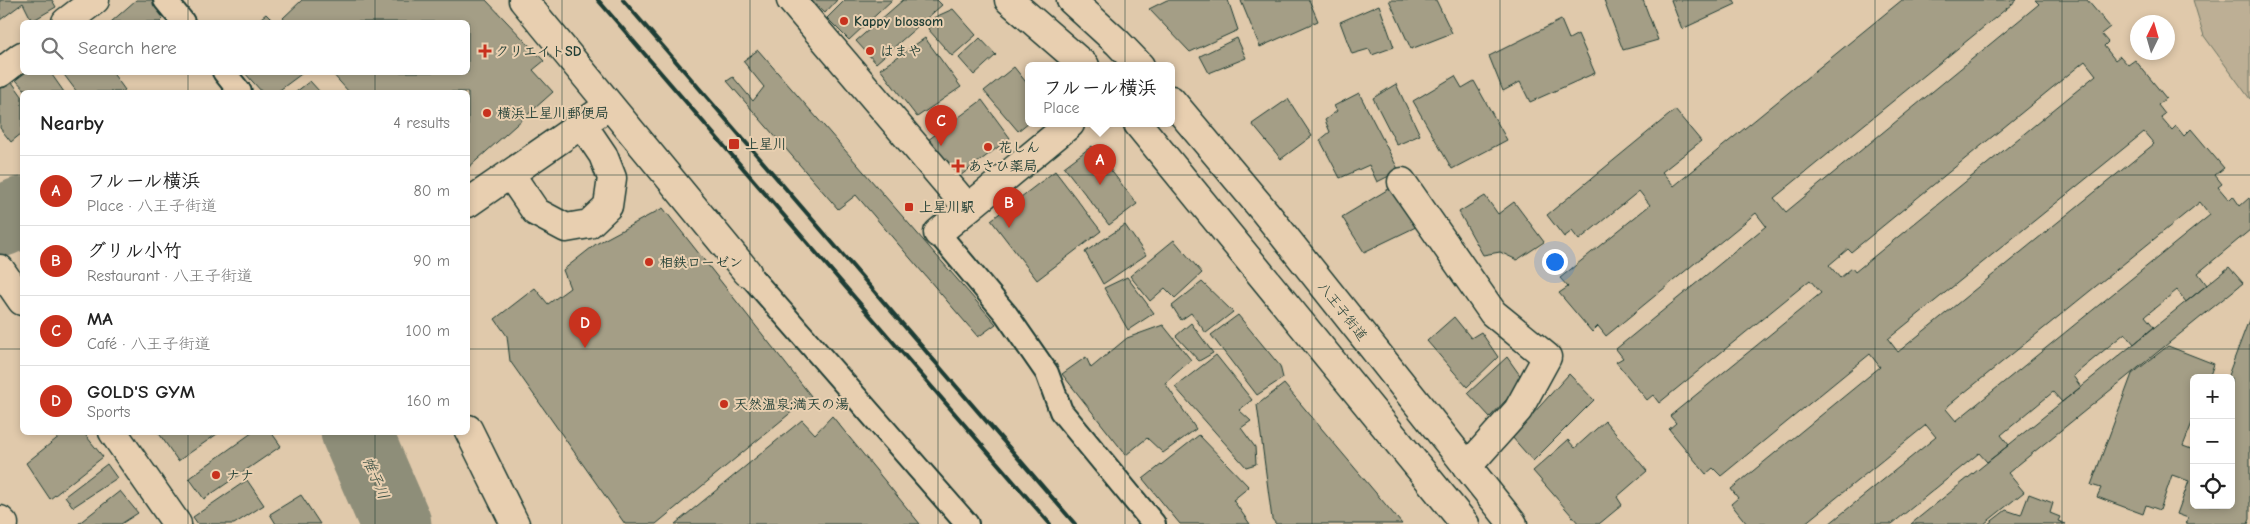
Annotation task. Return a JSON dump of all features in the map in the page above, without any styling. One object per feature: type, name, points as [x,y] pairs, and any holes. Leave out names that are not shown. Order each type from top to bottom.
[{"type":"main road","points":[[69,20],[95,0]]},
{"type":"main road","points":[[523,0],[747,272]]},
{"type":"main road","points":[[791,0],[968,208]]},
{"type":"main road","points":[[1009,0],[1080,62]]},
{"type":"main road","points":[[1071,0],[1118,42],[1136,62]]},
{"type":"main road","points":[[0,73],[20,58]]},
{"type":"main road","points":[[470,202],[610,105]]},
{"type":"main road","name":"八王子街道","points":[[1175,105],[1258,204],[1513,524]]},
{"type":"main road","points":[[510,174],[536,212],[566,228],[589,224],[608,206],[612,178],[603,154],[582,124]]},
{"type":"main road","points":[[938,233],[1066,127]]},
{"type":"main road","points":[[1140,127],[1465,524]]},
{"type":"main road","points":[[1402,182],[1493,312],[1547,357],[1518,410],[1467,467]]},
{"type":"main road","points":[[470,433],[515,524]]},
{"type":"main road","points":[[115,435],[176,524]]},
{"type":"main road","points":[[0,520],[4,524]]},
{"type":"lane","points":[[165,0],[181,20]]},
{"type":"lane","points":[[226,75],[238,90]]},
{"type":"lane","points":[[938,233],[1006,314],[1047,373],[1060,411],[1154,524]]},
{"type":"lane","points":[[747,272],[967,524]]},
{"type":"shaded area","points":[[2193,0],[2250,0],[2250,99],[2204,36]]},
{"type":"building","points":[[0,0],[52,0],[56,7],[32,20],[23,3],[0,20]]},
{"type":"building","points":[[136,0],[154,0],[166,16],[162,20],[113,20]]},
{"type":"building","points":[[302,0],[486,0],[544,61],[533,70],[553,92],[470,166],[470,90],[347,90],[334,75],[470,75],[470,20],[284,20],[283,18]]},
{"type":"building","points":[[811,0],[837,0],[825,13]]},
{"type":"building","points":[[845,0],[892,0],[849,40],[827,18]]},
{"type":"building","points":[[903,0],[937,0],[942,5],[876,63],[856,41]]},
{"type":"building","points":[[1167,0],[1228,0],[1238,30],[1190,52],[1149,9]]},
{"type":"building","points":[[1309,0],[1318,21],[1260,47],[1241,1]]},
{"type":"building","points":[[1389,0],[1436,0],[1452,33],[1411,49]]},
{"type":"building","points":[[1604,0],[1643,0],[1658,40],[1623,50]]},
{"type":"building","points":[[1671,0],[1734,0],[1736,4],[1682,29]]},
{"type":"building","points":[[1902,0],[2017,0],[1774,198],[1786,212],[2039,4],[2035,0],[2087,0],[2110,27],[2101,34],[2108,42],[2104,46],[2115,60],[2120,56],[2128,65],[2135,60],[2166,98],[2158,105],[2165,114],[2161,117],[2172,130],[2176,126],[2184,136],[2191,129],[2224,168],[2215,175],[2222,184],[2218,187],[2229,200],[2233,196],[2240,206],[2249,198],[2250,230],[2198,273],[2207,285],[2186,302],[2177,290],[2145,316],[2154,327],[2134,344],[2125,333],[2073,376],[2081,387],[2062,402],[2053,392],[2001,435],[2009,445],[1987,462],[1979,453],[1892,524],[1829,524],[1936,437],[1926,425],[1804,524],[1747,524],[1731,504],[1738,498],[1731,489],[1880,367],[1870,354],[1721,476],[1713,468],[1706,474],[1669,429],[1676,423],[1670,416],[1821,293],[1810,280],[1659,403],[1653,395],[1647,400],[1616,362],[1623,358],[1616,349],[1766,226],[1756,213],[1606,336],[1598,326],[1592,332],[1559,293],[1568,287],[1560,278],[1650,205],[1639,191],[1579,240],[1572,231],[1564,237],[1547,215],[1675,110],[1701,141],[1662,172],[1674,186]],"holes":[[[2085,61],[2096,75],[1855,272],[1852,268],[1840,278],[1829,265],[1848,249],[1851,252]],[[2144,132],[2154,144],[1898,352],[1888,339]],[[2200,202],[2210,215],[1956,421],[1946,409],[1949,405]]]},
{"type":"building","points":[[1379,5],[1394,47],[1372,55],[1369,49],[1352,54],[1340,22]]},
{"type":"building","points":[[953,9],[976,35],[952,56],[928,29],[933,18]]},
{"type":"building","points":[[266,14],[272,20],[258,20]]},
{"type":"building","points":[[1561,20],[1569,39],[1578,34],[1595,73],[1530,102],[1520,82],[1503,91],[1489,56]]},
{"type":"building","points":[[925,38],[961,87],[917,117],[880,69]]},
{"type":"building","points":[[980,38],[996,55],[974,75],[959,58]]},
{"type":"building","points":[[1237,38],[1246,58],[1209,73],[1200,56]]},
{"type":"building","points":[[758,50],[996,324],[978,337],[856,195],[838,209],[727,81],[733,77],[753,101],[764,87],[743,61]]},
{"type":"building","points":[[1014,67],[1025,81],[1025,125],[1018,131],[984,91]]},
{"type":"building","points":[[20,74],[52,75],[63,90],[25,90],[14,78]]},
{"type":"building","points":[[64,75],[114,75],[125,90],[76,90]]},
{"type":"building","points":[[247,75],[300,75],[280,90],[260,90]]},
{"type":"building","points":[[1455,76],[1462,88],[1474,81],[1507,140],[1452,169],[1413,101]]},
{"type":"building","points":[[9,78],[20,93],[20,135],[11,142],[0,128],[0,85]]},
{"type":"building","points":[[310,81],[318,90],[299,90]]},
{"type":"building","points":[[1396,84],[1420,135],[1397,145],[1373,98]]},
{"type":"building","points":[[1359,93],[1399,171],[1377,182],[1369,165],[1340,178],[1320,140],[1330,132],[1325,120],[1337,111],[1334,106]]},
{"type":"building","points":[[1288,99],[1312,136],[1281,159],[1252,124]]},
{"type":"building","points":[[982,100],[1010,138],[956,179],[928,140]]},
{"type":"building","points":[[1092,146],[1137,204],[1109,225],[1064,167]]},
{"type":"building","points":[[1055,171],[1101,231],[1037,280],[991,220]]},
{"type":"building","points":[[1397,184],[1420,225],[1364,252],[1342,217]]},
{"type":"building","points":[[1485,196],[1498,214],[1514,202],[1544,242],[1517,260],[1500,252],[1483,255],[1459,212]]},
{"type":"building","points":[[663,208],[811,396],[656,524],[625,524],[510,361],[507,336],[495,319],[535,288],[548,304],[570,288],[563,270],[596,244]]},
{"type":"building","points":[[1125,225],[1146,255],[1103,284],[1085,252]]},
{"type":"building","points":[[1174,240],[1202,273],[1175,298],[1165,288],[1150,301],[1130,276]]},
{"type":"building","points":[[2229,267],[2243,283],[2008,473],[2024,492],[1984,524],[1911,524]]},
{"type":"building","points":[[1127,277],[1154,313],[1128,330],[1104,288]]},
{"type":"building","points":[[1202,282],[1233,312],[1206,333],[1191,313],[1181,320],[1172,306]]},
{"type":"building","points":[[1238,315],[1280,366],[1283,378],[1257,395],[1211,335]]},
{"type":"building","points":[[1454,317],[1471,338],[1481,332],[1498,357],[1467,387],[1427,341]]},
{"type":"building","points":[[2250,317],[2250,519],[2248,524],[2186,524],[2188,518],[2177,514],[2189,481],[2172,475],[2160,510],[2146,505],[2143,514],[2097,497],[2101,488],[2091,485],[2132,374],[2168,346],[2214,364],[2210,374],[2190,374],[2190,428],[2183,446],[2190,449],[2190,509],[2235,509],[2235,374],[2229,374]]},
{"type":"building","points":[[1191,323],[1213,353],[1199,361],[1176,336]]},
{"type":"building","points":[[1163,325],[1191,360],[1165,383],[1196,429],[1163,453],[1147,438],[1126,455],[1062,374],[1086,357],[1091,368],[1127,338]]},
{"type":"building","points":[[1216,355],[1252,400],[1239,410],[1251,421],[1241,428],[1255,447],[1256,464],[1246,467],[1175,387]]},
{"type":"building","points":[[1507,357],[1524,381],[1490,417],[1468,393]]},
{"type":"building","points":[[1569,374],[1594,400],[1533,461],[1512,437]]},
{"type":"building","points":[[1284,384],[1402,524],[1276,524],[1272,519],[1257,405]]},
{"type":"building","points":[[832,416],[920,524],[675,524],[802,420],[815,434]]},
{"type":"building","points":[[1605,421],[1647,471],[1617,497],[1622,505],[1599,524],[1579,524],[1533,471],[1568,440],[1575,448]]},
{"type":"building","points":[[61,435],[85,435],[103,457],[50,499],[26,463]]},
{"type":"building","points":[[160,435],[216,435],[178,461]]},
{"type":"building","points":[[249,435],[273,435],[281,446],[204,499],[189,478]]},
{"type":"building","points":[[1199,435],[1249,487],[1233,500],[1250,524],[1180,524],[1143,479]]},
{"type":"building","points":[[107,464],[117,478],[73,507],[65,496]]},
{"type":"building","points":[[247,480],[264,505],[234,524],[198,524],[193,517]]},
{"type":"building","points":[[120,491],[138,513],[121,524],[78,524]]},
{"type":"building","points":[[2029,494],[2053,503],[2050,513],[2060,517],[2058,521],[2066,524],[1988,524],[2006,510],[2021,515]]},
{"type":"building","points":[[301,495],[320,524],[276,524],[270,514]]},
{"type":"waterway","name":"帷子川","points":[[0,222],[20,213]]},
{"type":"waterway","name":"帷子川","points":[[357,435],[396,524]]},
{"type":"railway","points":[[598,0],[1050,524]]},
{"type":"railway","points":[[623,0],[1075,524]]},
{"type":"place","name":"Kappy blossom","points":[[844,21]]},
{"type":"place","name":"クリエイトSD","points":[[485,51]]},
{"type":"place","name":"はまや","points":[[870,51]]},
{"type":"place","name":"横浜上星川郵便局","points":[[487,113]]},
{"type":"place","name":"上星川","points":[[734,144]]},
{"type":"place","name":"MA","points":[[941,146]]},
{"type":"place","name":"花しん","points":[[988,147]]},
{"type":"place","name":"あさひ薬局","points":[[958,166]]},
{"type":"place","name":"フルール横浜","points":[[1100,185]]},
{"type":"place","name":"上星川駅","points":[[909,207]]},
{"type":"place","name":"グリル小竹","points":[[1009,228]]},
{"type":"place","name":"相鉄ローゼン","points":[[649,262]]},
{"type":"place","name":"GOLD'S GYM","points":[[585,348]]},
{"type":"place","name":"天然温泉;満天の湯","points":[[724,404]]},
{"type":"place","name":"ナナ","points":[[216,475]]}]
